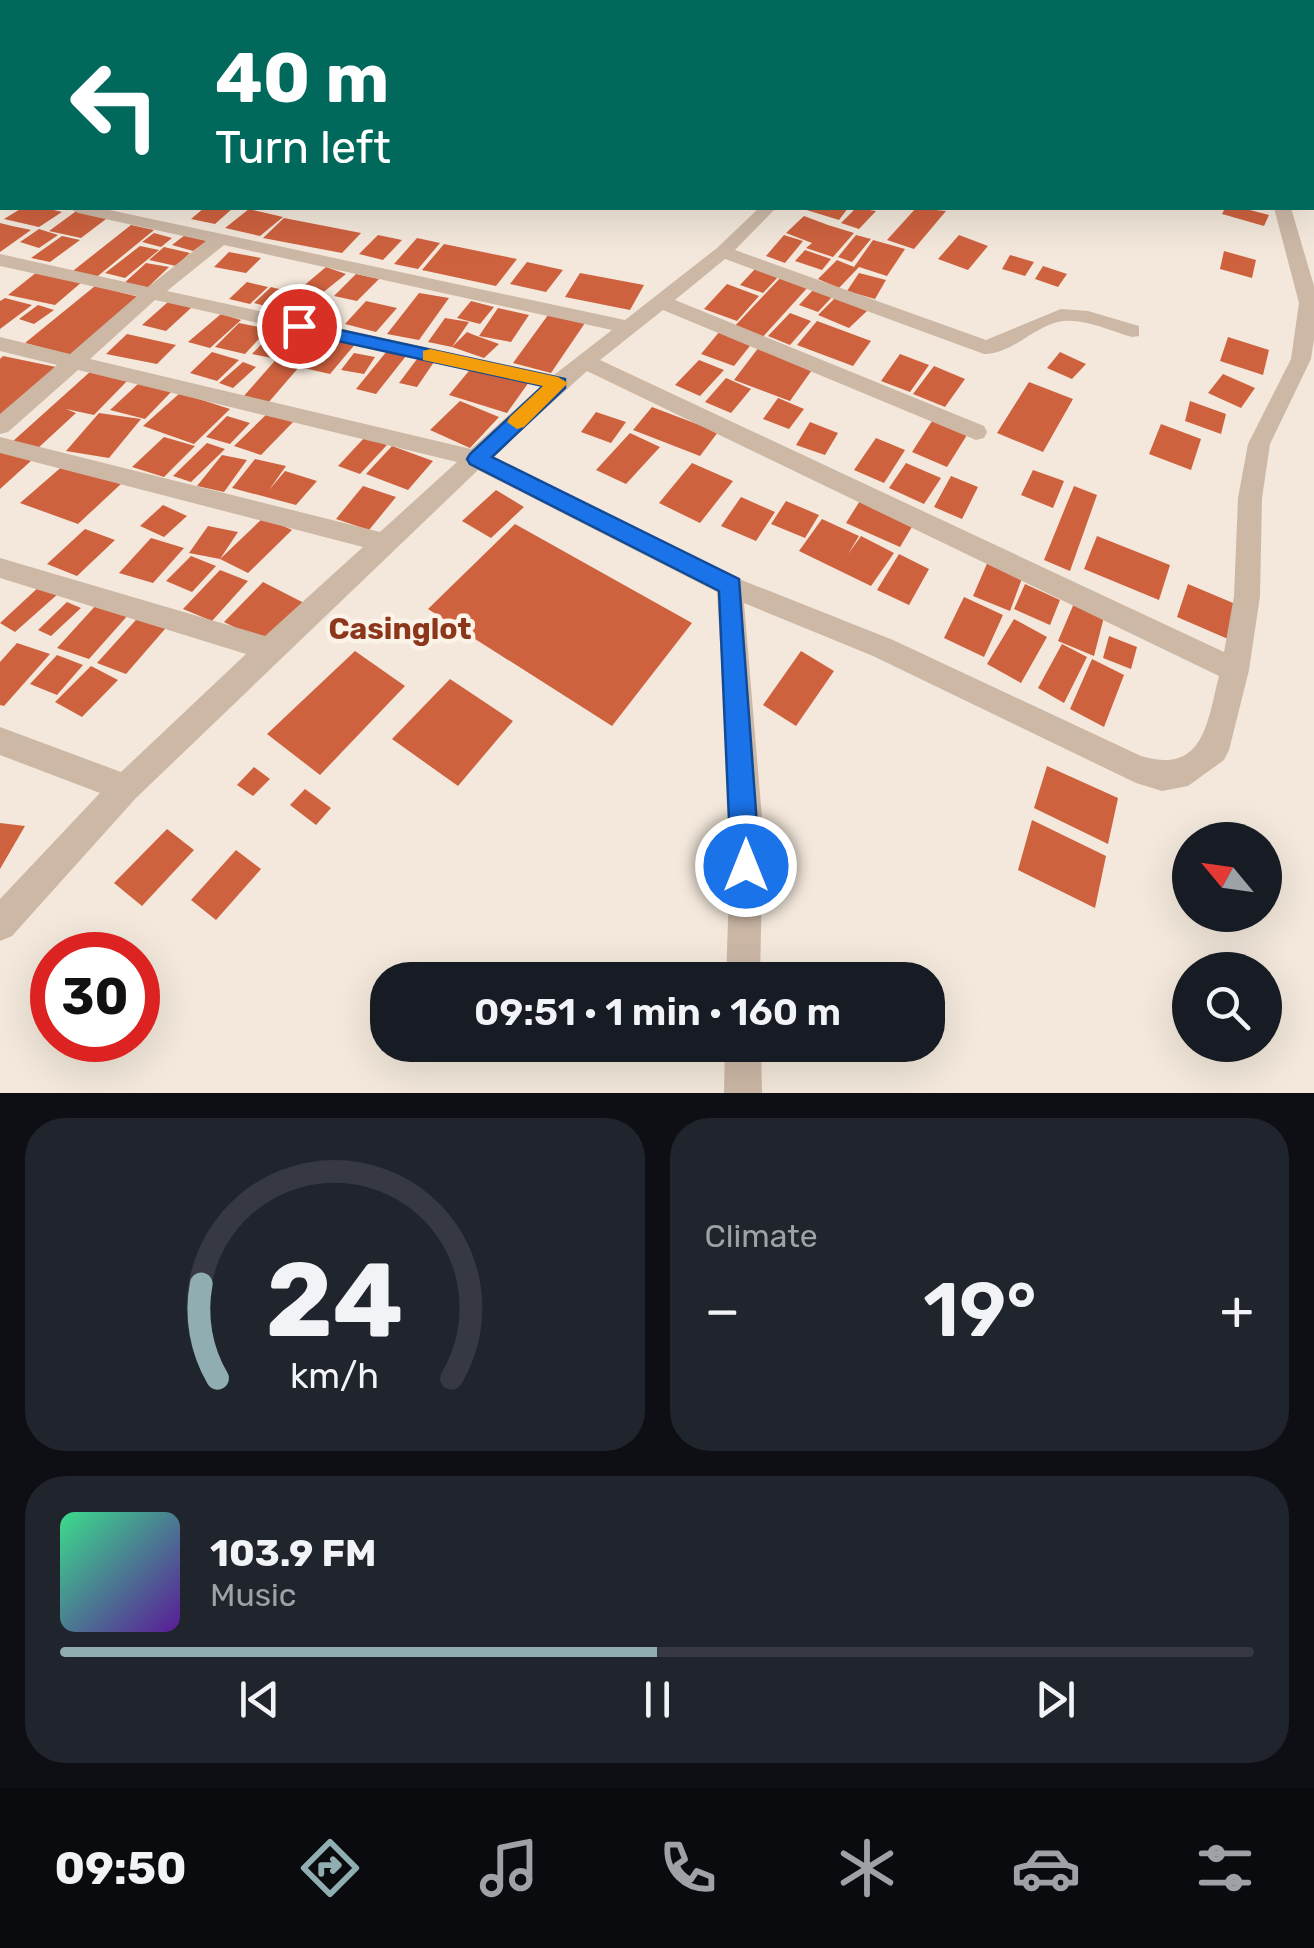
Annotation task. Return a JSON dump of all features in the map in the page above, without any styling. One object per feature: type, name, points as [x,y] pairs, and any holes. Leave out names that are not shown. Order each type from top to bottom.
[{"type":"street","points":[[87,210],[629,327]]},
{"type":"street","points":[[0,924],[125,788],[269,649],[558,383],[723,252],[766,210]]},
{"type":"street","points":[[0,344],[477,459],[730,586],[883,648],[1136,770],[1162,777],[1188,772],[1214,750],[1234,670],[1247,596],[1250,498],[1259,444],[1301,359],[1309,303],[1285,210]]},
{"type":"street","points":[[0,426],[220,238]]},
{"type":"street","points":[[723,252],[984,348],[994,347],[1054,314],[1078,313],[1132,331]]},
{"type":"street","points":[[0,260],[558,383]]},
{"type":"street","points":[[662,302],[976,432]]},
{"type":"street","points":[[588,362],[1234,670]]},
{"type":"street","points":[[0,445],[384,543]]},
{"type":"street","points":[[0,568],[269,649]]},
{"type":"street","points":[[730,586],[746,830],[743,962]]},
{"type":"street","points":[[0,741],[125,788]]},
{"type":"street","points":[[743,1062],[743,1093]]},
{"type":"building","points":[[19,210],[62,212],[39,227],[4,219]]},
{"type":"building","points":[[78,210],[110,216],[81,238],[49,231]]},
{"type":"building","points":[[202,210],[231,210],[215,224],[191,219]]},
{"type":"building","points":[[248,210],[283,217],[260,236],[225,228]]},
{"type":"building","points":[[806,210],[846,210],[839,220]]},
{"type":"building","points":[[854,210],[876,211],[859,229],[841,223]]},
{"type":"building","points":[[914,210],[946,211],[914,249],[887,240]]},
{"type":"building","points":[[1224,210],[1250,210],[1269,215],[1264,226],[1222,214]]},
{"type":"building","points":[[804,216],[854,233],[833,257],[806,248],[812,243],[786,233]]},
{"type":"building","points":[[284,218],[361,233],[342,253],[263,238]]},
{"type":"building","points":[[0,223],[12,226],[31,230],[0,252]]},
{"type":"building","points":[[131,225],[154,230],[93,280],[69,274]]},
{"type":"building","points":[[39,229],[58,235],[39,248],[20,242]]},
{"type":"building","points":[[154,233],[172,238],[161,247],[142,242]]},
{"type":"building","points":[[185,235],[207,241],[193,251],[172,245]]},
{"type":"building","points":[[378,235],[402,240],[383,260],[359,254]]},
{"type":"building","points":[[784,235],[803,241],[785,263],[766,256]]},
{"type":"building","points":[[856,235],[871,239],[852,262],[838,257]]},
{"type":"building","points":[[959,235],[988,246],[968,270],[938,259]]},
{"type":"building","points":[[62,236],[80,240],[50,262],[31,258]]},
{"type":"building","points":[[417,238],[440,243],[418,269],[394,264]]},
{"type":"building","points":[[873,240],[905,249],[887,276],[859,267],[839,288],[818,279],[837,260],[854,267]]},
{"type":"building","points":[[444,244],[517,259],[496,286],[422,270]]},
{"type":"building","points":[[140,246],[159,250],[125,278],[105,273]]},
{"type":"building","points":[[164,247],[190,253],[176,266],[149,260]]},
{"type":"building","points":[[805,250],[831,259],[822,270],[795,261]]},
{"type":"building","points":[[1224,251],[1256,260],[1252,278],[1220,269]]},
{"type":"building","points":[[229,252],[261,258],[246,273],[214,267]]},
{"type":"building","points":[[1010,255],[1034,262],[1025,276],[1002,269]]},
{"type":"building","points":[[527,262],[563,270],[546,292],[510,284]]},
{"type":"building","points":[[146,263],[169,267],[145,290],[121,286]]},
{"type":"building","points":[[1043,266],[1067,274],[1058,287],[1035,279]]},
{"type":"building","points":[[326,267],[346,274],[321,294],[301,288]]},
{"type":"building","points":[[755,269],[778,277],[763,293],[740,285]]},
{"type":"building","points":[[37,272],[83,281],[55,305],[8,295]]},
{"type":"building","points":[[580,273],[644,285],[630,310],[565,297]]},
{"type":"building","points":[[859,273],[886,280],[875,299],[847,291]]},
{"type":"building","points":[[356,274],[379,279],[357,301],[334,296]]},
{"type":"building","points":[[782,276],[809,286],[760,340],[732,329]]},
{"type":"building","points":[[247,282],[268,287],[250,304],[229,299]]},
{"type":"building","points":[[727,284],[759,296],[737,321],[704,309]]},
{"type":"building","points":[[95,286],[139,297],[71,355],[25,343]]},
{"type":"building","points":[[271,287],[298,294],[281,310],[254,303]]},
{"type":"building","points":[[814,289],[833,296],[818,312],[799,305]]},
{"type":"building","points":[[419,293],[449,298],[419,340],[387,334]]},
{"type":"building","points":[[836,297],[867,311],[849,328],[818,315]]},
{"type":"building","points":[[5,298],[32,305],[0,329],[0,301]]},
{"type":"building","points":[[366,301],[397,308],[376,332],[345,324]]},
{"type":"building","points":[[471,301],[494,307],[480,324],[457,318]]},
{"type":"building","points":[[168,302],[192,307],[166,331],[142,325]]},
{"type":"building","points":[[38,305],[54,310],[34,324],[19,319]]},
{"type":"building","points":[[498,308],[529,315],[511,342],[479,336]]},
{"type":"building","points":[[551,311],[587,320],[551,373],[513,363]]},
{"type":"building","points":[[790,313],[811,321],[790,345],[768,336]]},
{"type":"building","points":[[221,314],[241,320],[210,348],[188,342]]},
{"type":"building","points":[[445,318],[469,322],[452,347],[428,342]]},
{"type":"building","points":[[817,321],[871,341],[853,366],[797,345]]},
{"type":"building","points":[[239,323],[268,329],[245,354],[215,347]]},
{"type":"building","points":[[302,330],[357,342],[330,374],[299,367],[268,403],[243,397]]},
{"type":"building","points":[[720,331],[753,342],[734,366],[701,354]]},
{"type":"building","points":[[467,332],[499,344],[484,358],[452,347]]},
{"type":"building","points":[[127,334],[176,345],[157,364],[106,354]]},
{"type":"building","points":[[270,335],[290,339],[272,358],[252,354]]},
{"type":"building","points":[[1228,337],[1269,350],[1263,375],[1220,361]]},
{"type":"building","points":[[759,347],[814,367],[790,401],[734,380]]},
{"type":"building","points":[[387,351],[406,356],[376,394],[356,389]]},
{"type":"building","points":[[212,352],[239,360],[217,381],[190,373]]},
{"type":"building","points":[[1060,352],[1086,364],[1072,379],[1047,368]]},
{"type":"building","points":[[354,353],[375,357],[364,374],[341,370]]},
{"type":"building","points":[[900,354],[929,365],[910,392],[881,381]]},
{"type":"building","points":[[3,356],[56,367],[0,419],[0,359]]},
{"type":"building","points":[[417,359],[434,362],[417,387],[399,383]]},
{"type":"building","points":[[699,360],[724,370],[700,396],[675,385]]},
{"type":"building","points":[[243,362],[256,367],[233,388],[219,383]]},
{"type":"building","points":[[473,366],[529,382],[507,413],[449,395]]},
{"type":"building","points":[[934,366],[965,379],[945,407],[913,394]]},
{"type":"building","points":[[91,371],[129,379],[94,415],[66,409],[76,413],[37,449],[12,442]]},
{"type":"building","points":[[1223,374],[1255,388],[1241,408],[1208,393]]},
{"type":"building","points":[[726,378],[751,389],[731,413],[705,402]]},
{"type":"building","points":[[1029,382],[1073,399],[1043,452],[997,433]]},
{"type":"building","points":[[139,383],[172,391],[145,419],[110,410]]},
{"type":"building","points":[[180,393],[230,409],[194,444],[143,426]]},
{"type":"building","points":[[778,398],[804,409],[789,429],[763,419]]},
{"type":"building","points":[[460,401],[499,417],[470,448],[430,430]]},
{"type":"building","points":[[1190,401],[1226,414],[1221,434],[1185,421]]},
{"type":"building","points":[[652,407],[718,432],[700,456],[633,430]]},
{"type":"building","points":[[269,412],[295,420],[261,455],[234,446]]},
{"type":"building","points":[[596,412],[626,422],[611,443],[581,432]]},
{"type":"building","points":[[99,413],[141,419],[109,458],[66,451]]},
{"type":"building","points":[[227,416],[250,423],[230,444],[206,437]]},
{"type":"building","points":[[932,421],[967,435],[947,467],[912,452]]},
{"type":"building","points":[[810,422],[838,433],[825,455],[796,445]]},
{"type":"building","points":[[1161,424],[1201,439],[1191,470],[1149,454]]},
{"type":"building","points":[[630,433],[660,447],[626,484],[596,470]]},
{"type":"building","points":[[164,437],[195,446],[164,477],[132,467]]},
{"type":"building","points":[[365,437],[387,445],[360,474],[338,466]]},
{"type":"building","points":[[876,438],[905,450],[884,483],[854,470]]},
{"type":"building","points":[[207,443],[225,449],[191,482],[173,476]]},
{"type":"building","points":[[392,446],[433,461],[408,490],[366,474]]},
{"type":"building","points":[[0,450],[32,460],[0,489]]},
{"type":"building","points":[[222,455],[247,460],[224,492],[197,486]]},
{"type":"building","points":[[255,459],[286,466],[269,490],[285,471],[317,481],[296,505],[232,488]]},
{"type":"building","points":[[692,463],[733,481],[700,523],[659,503]]},
{"type":"building","points":[[906,463],[941,478],[924,504],[889,488]]},
{"type":"building","points":[[65,464],[122,483],[78,524],[20,503]]},
{"type":"building","points":[[1033,470],[1064,481],[1053,508],[1021,495]]},
{"type":"building","points":[[951,476],[978,487],[962,519],[934,507]]},
{"type":"building","points":[[363,486],[396,497],[369,530],[336,519]]},
{"type":"building","points":[[1074,486],[1097,495],[1070,571],[1044,560]]},
{"type":"building","points":[[496,490],[524,507],[491,538],[462,521]]},
{"type":"building","points":[[863,496],[916,520],[900,547],[846,523]]},
{"type":"building","points":[[741,497],[775,512],[756,541],[721,526]]},
{"type":"building","points":[[786,501],[819,515],[805,538],[771,524]]},
{"type":"building","points":[[163,505],[187,516],[164,537],[140,526]]},
{"type":"building","points":[[264,517],[292,530],[248,573],[220,559]]},
{"type":"building","points":[[822,519],[859,536],[848,554],[861,536],[894,553],[871,586],[799,551]]},
{"type":"building","points":[[515,524],[692,623],[612,726],[428,609]]},
{"type":"building","points":[[208,526],[238,532],[220,559],[189,553]]},
{"type":"building","points":[[85,529],[115,540],[77,576],[47,564]]},
{"type":"building","points":[[1097,536],[1170,565],[1159,600],[1084,569]]},
{"type":"building","points":[[151,538],[184,548],[153,583],[119,573]]},
{"type":"building","points":[[899,554],[929,569],[909,605],[877,590]]},
{"type":"building","points":[[191,556],[216,566],[192,592],[166,581]]},
{"type":"building","points":[[989,559],[1024,573],[1010,611],[973,596]]},
{"type":"building","points":[[220,570],[248,581],[212,621],[183,609]]},
{"type":"building","points":[[263,582],[304,603],[266,643],[224,622]]},
{"type":"building","points":[[42,584],[59,593],[15,632],[0,623]]},
{"type":"building","points":[[1025,584],[1060,600],[1050,625],[1014,609]]},
{"type":"building","points":[[1188,584],[1245,608],[1235,642],[1177,617]]},
{"type":"building","points":[[964,597],[1003,615],[984,657],[944,638]]},
{"type":"building","points":[[1075,601],[1105,613],[1094,656],[1058,641]]},
{"type":"building","points":[[67,602],[81,608],[51,636],[38,630]]},
{"type":"building","points":[[98,603],[129,614],[89,659],[57,648]]},
{"type":"building","points":[[144,611],[171,622],[126,674],[97,663]]},
{"type":"building","points":[[1014,619],[1047,637],[1021,683],[987,664]]},
{"type":"building","points":[[1109,636],[1137,647],[1131,669],[1103,658]]},
{"type":"building","points":[[17,643],[50,654],[4,706],[0,705],[0,662]]},
{"type":"building","points":[[1062,644],[1087,657],[1064,703],[1038,688]]},
{"type":"building","points":[[355,651],[405,686],[320,775],[267,734]]},
{"type":"building","points":[[801,651],[834,671],[796,726],[763,705]]},
{"type":"building","points":[[57,655],[83,665],[57,695],[30,684]]},
{"type":"building","points":[[1092,659],[1124,675],[1104,727],[1070,709]]},
{"type":"building","points":[[91,666],[118,680],[82,717],[55,702]]},
{"type":"building","points":[[450,679],[513,721],[458,786],[392,739]]},
{"type":"building","points":[[1047,766],[1118,798],[1108,844],[1034,808]]},
{"type":"building","points":[[254,767],[270,779],[253,796],[237,785]]},
{"type":"building","points":[[305,789],[331,808],[316,825],[290,805]]},
{"type":"building","points":[[1032,820],[1106,856],[1095,908],[1018,870]]},
{"type":"building","points":[[0,823],[25,826],[0,869]]},
{"type":"building","points":[[167,829],[194,850],[142,906],[114,883]]},
{"type":"building","points":[[236,850],[261,869],[216,920],[191,900]]},
{"type":"slow traffic","points":[[430,355],[558,383],[517,422]]},
{"type":"district","name":"Casinglot","points":[[400,629]]},
{"type":"route","points":[[299,326],[558,383],[477,459],[730,586],[746,866]]}]
